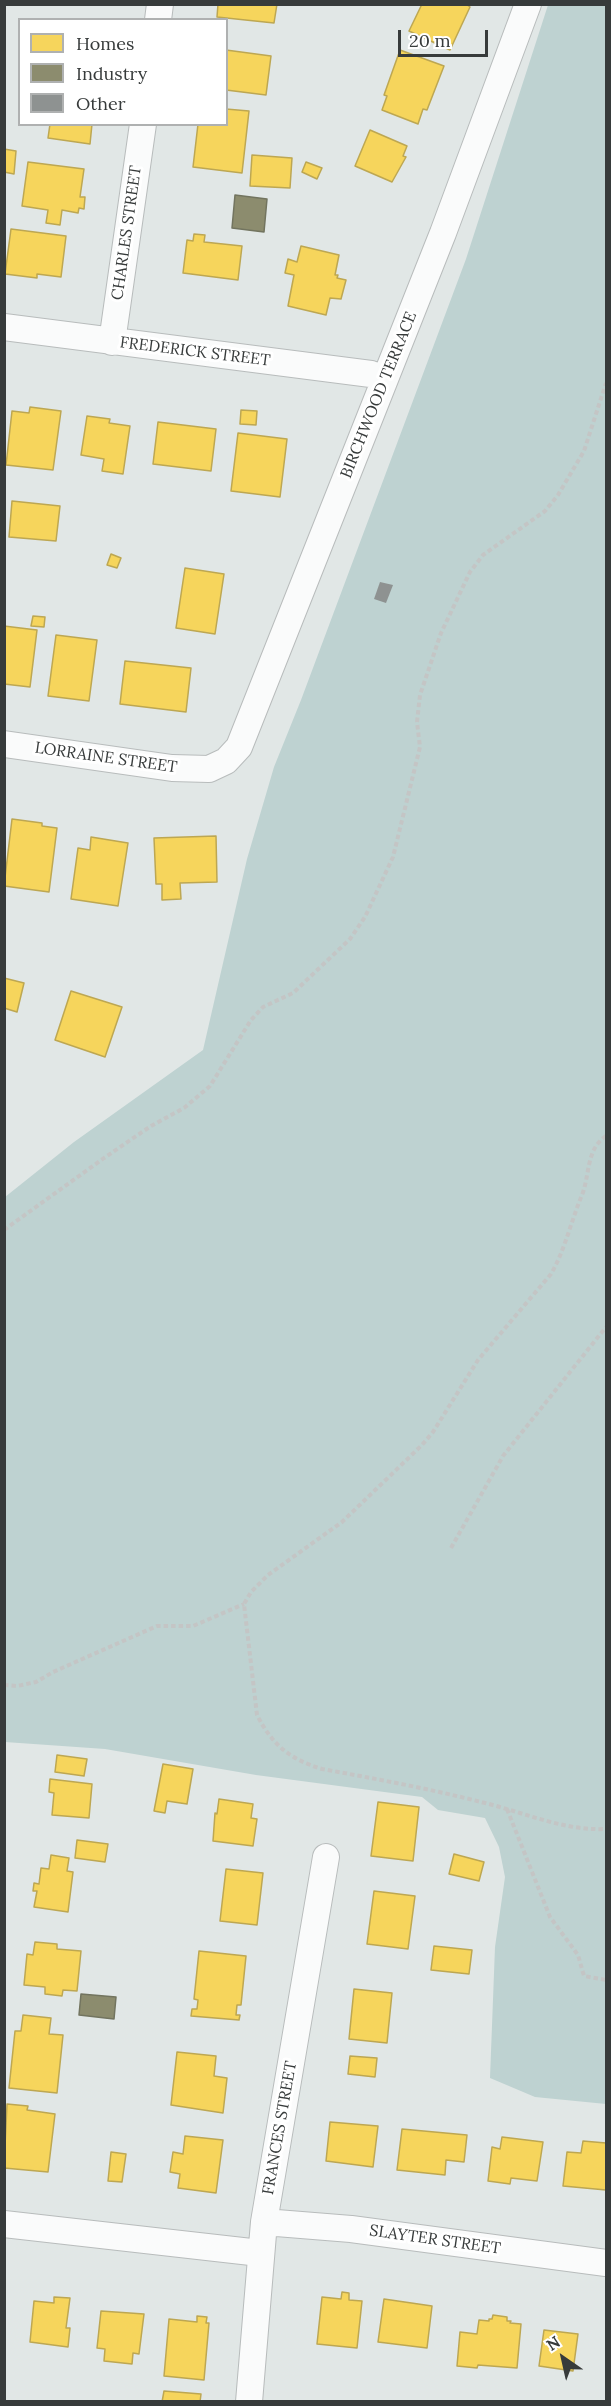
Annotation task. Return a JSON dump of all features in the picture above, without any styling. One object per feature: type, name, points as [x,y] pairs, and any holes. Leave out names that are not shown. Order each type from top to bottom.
[{"type":"street","name":"BIRCHWOOD TERRACE","points":[[208,769],[226,761],[235,753],[243,740],[443,233],[528,4]]},
{"type":"street","name":"CHARLES STREET","points":[[112,342],[143,126]]},
{"type":"street","name":"FREDERICK STREET","points":[[4,327],[371,374],[385,379]]},
{"type":"street","name":"LORRAINE STREET","points":[[4,744],[172,768],[208,769]]},
{"type":"street","name":"FRANCES STREET","points":[[249,2402],[264,2222],[327,1857]]},
{"type":"street","name":"SLAYTER STREET","points":[[264,2222],[351,2229],[606,2263]]},
{"type":"street","points":[[4,2224],[260,2253]]},
{"type":"path","points":[[4,1230],[151,1126],[184,1108],[210,1086],[251,1020],[263,1007],[293,993],[350,939],[365,917],[393,857],[420,747],[417,722],[420,695],[441,633],[470,572],[483,555],[545,511],[558,495],[584,451],[606,383]]},
{"type":"path","points":[[4,1685],[17,1686],[36,1682],[53,1672],[157,1626],[193,1626],[244,1604],[251,1592],[268,1575],[342,1522],[433,1432],[478,1360],[555,1268],[582,1195],[588,1167],[596,1146],[606,1136]]},
{"type":"path","points":[[451,1548],[503,1456],[606,1327]]},
{"type":"path","points":[[244,1604],[257,1715],[265,1730],[289,1754],[301,1762],[322,1769],[413,1786],[506,1808],[553,1823],[574,1827],[606,1828]]},
{"type":"path","points":[[506,1808],[550,1917],[578,1955],[584,1976],[606,1980]]},
{"type":"shaded area","points":[[548,5],[606,5],[606,2104],[535,2097],[490,2078],[495,1947],[505,1877],[499,1847],[485,1818],[438,1810],[422,1797],[256,1775],[105,1749],[5,1742],[5,1197],[74,1142],[203,1050],[247,859],[274,767],[466,259]]},
{"type":"building: Homes","points":[[218,4],[277,4],[274,23],[217,17]]},
{"type":"building: Homes","points":[[422,4],[466,4],[470,7],[450,50],[409,31]]},
{"type":"building: Homes","points":[[228,50],[271,56],[266,95],[228,90]]},
{"type":"building: Homes","points":[[400,50],[444,66],[427,110],[423,109],[418,124],[382,110],[387,96],[384,95]]},
{"type":"building: Homes","points":[[228,109],[249,111],[242,173],[193,167],[198,126],[228,126]]},
{"type":"building: Homes","points":[[50,126],[92,126],[90,144],[48,138]]},
{"type":"building: Homes","points":[[370,130],[407,146],[403,156],[406,157],[392,182],[355,166]]},
{"type":"building: Homes","points":[[4,149],[16,151],[14,174],[4,172]]},
{"type":"building: Homes","points":[[252,155],[292,158],[290,188],[250,186]]},
{"type":"building: Homes","points":[[28,162],[84,169],[80,197],[85,197],[84,209],[79,208],[78,213],[62,210],[60,225],[46,223],[48,210],[22,206]]},
{"type":"building: Homes","points":[[306,162],[322,168],[317,179],[302,172]]},
{"type":"building: Homes","points":[[11,229],[66,236],[61,277],[37,274],[37,278],[5,274]]},
{"type":"building: Homes","points":[[194,234],[205,235],[204,242],[242,246],[238,280],[183,273],[187,240],[193,241]]},
{"type":"building: Homes","points":[[301,246],[339,255],[335,275],[338,275],[337,278],[346,280],[341,299],[330,298],[326,315],[288,306],[294,275],[285,273],[288,259],[297,262]]},
{"type":"building: Homes","points":[[30,407],[61,411],[53,470],[6,465],[12,411],[29,413]]},
{"type":"building: Homes","points":[[241,410],[257,411],[256,425],[240,424]]},
{"type":"building: Homes","points":[[87,416],[110,419],[109,423],[130,426],[123,474],[102,471],[104,459],[81,455]]},
{"type":"building: Homes","points":[[158,422],[216,429],[211,471],[153,464]]},
{"type":"building: Homes","points":[[238,433],[287,439],[280,497],[231,491]]},
{"type":"building: Homes","points":[[12,501],[60,506],[56,541],[9,537]]},
{"type":"building: Homes","points":[[111,554],[121,558],[117,568],[107,565]]},
{"type":"building: Homes","points":[[185,568],[224,574],[215,634],[176,628]]},
{"type":"building: Homes","points":[[33,616],[45,617],[44,627],[31,626]]},
{"type":"building: Homes","points":[[4,626],[37,630],[30,687],[4,684]]},
{"type":"building: Homes","points":[[56,635],[97,640],[89,701],[48,696]]},
{"type":"building: Homes","points":[[125,661],[191,668],[186,712],[120,704]]},
{"type":"building: Homes","points":[[12,819],[42,823],[42,826],[57,828],[49,892],[4,886]]},
{"type":"building: Homes","points":[[216,836],[217,882],[180,883],[181,899],[162,900],[162,884],[156,884],[154,838]]},
{"type":"building: Homes","points":[[91,837],[128,843],[118,906],[71,899],[78,848],[90,850]]},
{"type":"building: Homes","points":[[4,978],[24,983],[17,1012],[4,1008]]},
{"type":"building: Homes","points":[[71,991],[122,1007],[105,1057],[55,1040]]},
{"type":"building: Homes","points":[[57,1755],[87,1759],[84,1776],[55,1772]]},
{"type":"building: Homes","points":[[163,1764],[193,1769],[187,1804],[167,1801],[165,1813],[154,1811]]},
{"type":"building: Homes","points":[[50,1779],[92,1784],[89,1818],[52,1815],[54,1793],[49,1792]]},
{"type":"building: Homes","points":[[219,1799],[253,1804],[251,1818],[257,1819],[253,1846],[213,1841],[215,1813],[217,1814]]},
{"type":"building: Homes","points":[[378,1802],[419,1807],[413,1861],[371,1856]]},
{"type":"building: Homes","points":[[77,1840],[108,1844],[105,1862],[75,1858]]},
{"type":"building: Homes","points":[[454,1854],[484,1862],[479,1881],[449,1874]]},
{"type":"building: Homes","points":[[51,1855],[69,1858],[67,1871],[73,1872],[68,1912],[34,1907],[37,1891],[33,1891],[34,1883],[39,1884],[41,1868],[49,1869]]},
{"type":"building: Homes","points":[[226,1869],[263,1873],[257,1925],[220,1921]]},
{"type":"building: Homes","points":[[374,1891],[415,1896],[408,1949],[367,1944]]},
{"type":"building: Homes","points":[[35,1942],[57,1944],[57,1949],[81,1951],[77,1991],[63,1990],[62,1996],[45,1994],[45,1987],[24,1985],[27,1954],[33,1955]]},
{"type":"building: Homes","points":[[434,1946],[472,1950],[469,1974],[431,1970]]},
{"type":"building: Homes","points":[[199,1951],[246,1956],[241,2005],[237,2005],[236,2015],[240,2015],[239,2020],[191,2016],[192,2009],[197,2009],[198,2000],[194,1999]]},
{"type":"building: Homes","points":[[354,1989],[392,1993],[387,2043],[349,2039]]},
{"type":"building: Homes","points":[[23,2015],[51,2018],[49,2034],[63,2035],[57,2093],[9,2088],[15,2031],[21,2031]]},
{"type":"building: Homes","points":[[177,2052],[216,2056],[214,2076],[227,2078],[223,2113],[171,2105]]},
{"type":"building: Homes","points":[[350,2056],[377,2058],[375,2077],[348,2074]]},
{"type":"building: Homes","points":[[7,2104],[28,2106],[27,2110],[55,2114],[48,2172],[4,2168]]},
{"type":"building: Homes","points":[[330,2122],[378,2126],[373,2167],[326,2161]]},
{"type":"building: Homes","points":[[402,2129],[467,2135],[464,2162],[446,2160],[445,2175],[397,2170]]},
{"type":"building: Homes","points":[[185,2136],[223,2140],[216,2193],[178,2188],[180,2174],[170,2172],[173,2152],[183,2154]]},
{"type":"building: Homes","points":[[502,2137],[543,2142],[537,2181],[511,2178],[510,2184],[488,2181],[492,2147],[500,2149]]},
{"type":"building: Homes","points":[[583,2141],[606,2143],[606,2190],[563,2186],[567,2152],[581,2153]]},
{"type":"building: Homes","points":[[111,2152],[126,2154],[122,2182],[108,2181]]},
{"type":"building: Homes","points":[[342,2292],[349,2293],[349,2300],[362,2301],[357,2348],[317,2344],[322,2297],[341,2299]]},
{"type":"building: Homes","points":[[54,2297],[70,2298],[66,2328],[70,2328],[68,2347],[30,2342],[34,2301],[54,2303]]},
{"type":"building: Homes","points":[[384,2299],[432,2306],[427,2348],[378,2342]]},
{"type":"building: Homes","points":[[101,2311],[144,2314],[139,2354],[133,2353],[132,2364],[104,2361],[105,2349],[97,2348]]},
{"type":"building: Homes","points":[[493,2315],[507,2317],[510,2323],[521,2324],[517,2368],[457,2366],[460,2332],[477,2334],[479,2320],[489,2321]]},
{"type":"building: Homes","points":[[197,2316],[207,2317],[206,2323],[209,2323],[204,2380],[164,2376],[169,2319],[197,2322]]},
{"type":"building: Homes","points":[[544,2330],[578,2334],[573,2371],[539,2366]]},
{"type":"building: Homes","points":[[164,2391],[201,2394],[200,2402],[162,2402]]},
{"type":"building: Industry","points":[[235,195],[267,199],[264,232],[232,228]]},
{"type":"building: Industry","points":[[81,1994],[116,1997],[114,2019],[79,2015]]},
{"type":"building: Other","points":[[380,582],[393,585],[386,603],[374,599]]}]
